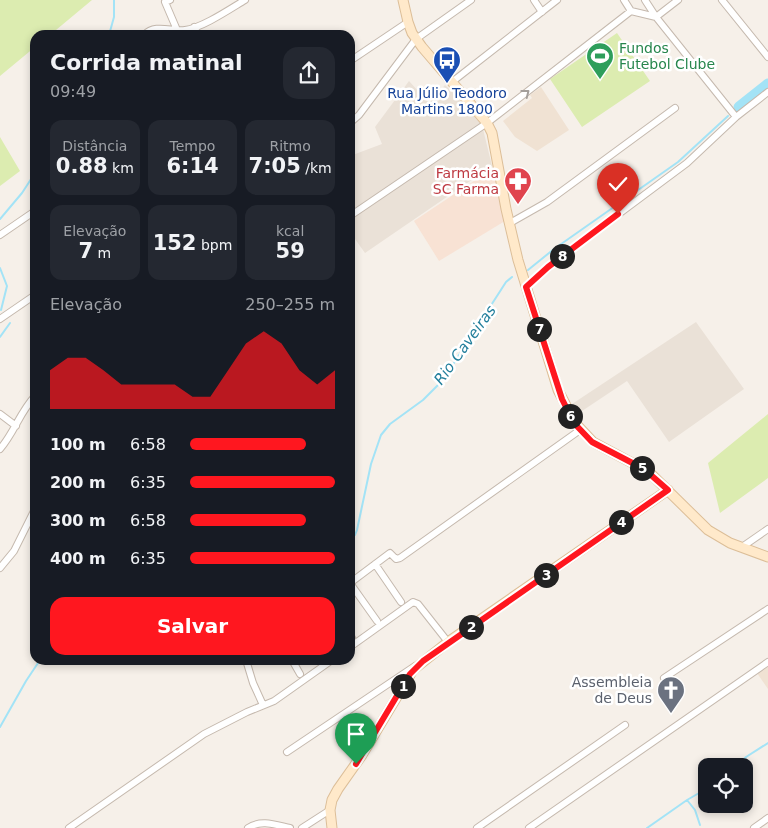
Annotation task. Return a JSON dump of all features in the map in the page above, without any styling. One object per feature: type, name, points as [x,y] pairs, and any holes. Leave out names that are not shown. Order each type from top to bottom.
[{"type":"main road","points":[[403,0],[408,22],[416,39],[487,123],[495,144],[510,223],[526,287],[562,399],[570,416],[580,430],[599,446],[644,469],[708,530],[742,547],[768,556]]},
{"type":"main road","points":[[332,828],[330,810],[332,800],[362,755],[410,674],[423,661],[448,642],[668,490]]},
{"type":"street","points":[[170,0],[165,2],[177,30]]},
{"type":"street","points":[[151,30],[177,30],[194,27],[245,0]]},
{"type":"street","points":[[355,119],[416,39],[471,0]]},
{"type":"street","points":[[534,0],[542,12]]},
{"type":"street","points":[[452,82],[557,0]]},
{"type":"street","points":[[624,0],[631,11],[656,17]]},
{"type":"street","points":[[645,0],[656,17],[736,117]]},
{"type":"street","points":[[656,17],[678,0]]},
{"type":"street","points":[[722,0],[768,57]]},
{"type":"street","points":[[355,213],[487,123],[631,11]]},
{"type":"street","points":[[355,58],[408,22]]},
{"type":"street","points":[[526,287],[561,256],[687,162],[736,117],[768,92]]},
{"type":"street","points":[[510,223],[548,202],[675,108]]},
{"type":"street","points":[[0,235],[30,214]]},
{"type":"street","points":[[0,319],[30,298]]},
{"type":"street","points":[[0,449],[30,402]]},
{"type":"street","points":[[0,414],[16,426]]},
{"type":"street","points":[[355,579],[390,553],[396,559],[400,558],[580,430]]},
{"type":"street","points":[[0,568],[14,551],[30,519]]},
{"type":"street","points":[[742,547],[768,529]]},
{"type":"street","points":[[375,564],[402,602]]},
{"type":"street","points":[[355,590],[377,621]]},
{"type":"street","points":[[355,643],[413,602],[418,604],[448,642]]},
{"type":"street","points":[[664,678],[768,609]]},
{"type":"street","points":[[288,752],[423,661]]},
{"type":"street","points":[[529,828],[768,662]]},
{"type":"street","points":[[248,665],[263,705]]},
{"type":"street","points":[[295,665],[300,674]]},
{"type":"street","points":[[69,828],[204,734],[217,726],[274,701],[325,665]]},
{"type":"street","points":[[476,828],[625,725]]},
{"type":"street","points":[[302,828],[330,810]]},
{"type":"street","points":[[754,828],[768,818]]},
{"type":"street","points":[[248,828],[262,823],[290,828]]},
{"type":"shaded area","points":[[409,81],[429,103],[445,85],[468,107],[481,124],[355,210],[355,154],[382,144],[375,127]]},
{"type":"shaded area","points":[[541,87],[569,130],[537,151],[515,137],[503,121],[532,98],[530,95]]},
{"type":"shaded area","points":[[483,129],[492,166],[365,253],[355,239],[355,216]]},
{"type":"shaded area","points":[[495,167],[505,221],[439,261],[414,221]]},
{"type":"shaded area","points":[[696,322],[744,389],[669,442],[627,381],[576,415],[569,406]]},
{"type":"shaded area","points":[[768,666],[768,689],[757,673]]},
{"type":"green space","points":[[0,0],[92,0],[56,30],[30,30],[30,51],[0,76]]},
{"type":"green space","name":"Fundos Futebol Clube","points":[[617,33],[650,81],[582,127],[550,79]]},
{"type":"green space","points":[[0,137],[20,171],[0,186]]},
{"type":"green space","points":[[768,414],[768,478],[720,513],[708,463]]},
{"type":"waterway","points":[[110,30],[114,17],[114,0]]},
{"type":"waterway","name":"Rio Caveiras","points":[[739,107],[768,84]]},
{"type":"waterway","name":"Rio Caveiras","points":[[528,270],[554,249],[678,162],[728,116]]},
{"type":"waterway","points":[[0,219],[30,181]]},
{"type":"waterway","points":[[0,268],[7,286],[1,310]]},
{"type":"waterway","name":"Rio Caveiras","points":[[355,535],[371,464],[381,435],[390,424],[423,400],[443,380],[506,282],[512,277]]},
{"type":"waterway","points":[[0,337],[10,323]]},
{"type":"waterway","name":"Rio Caveiras","points":[[0,727],[37,665]]},
{"type":"waterway","points":[[745,758],[768,743]]},
{"type":"waterway","points":[[647,828],[698,794]]},
{"type":"waterway","points":[[687,800],[695,810],[700,825]]},
{"type":"place","name":"Fundos Futebol Clube","points":[[600,80]]},
{"type":"place","name":"Rua Júlio Teodoro Martins 1800","points":[[447,84]]},
{"type":"place","name":"Farmácia SC Farma","points":[[518,205]]},
{"type":"place","name":"Assembleia de Deus","points":[[671,714]]},
{"type":"route","points":[[356,764],[415,668],[448,642],[668,490],[644,469],[592,442],[574,423],[562,399],[526,287],[548,267],[618,214]]}]
